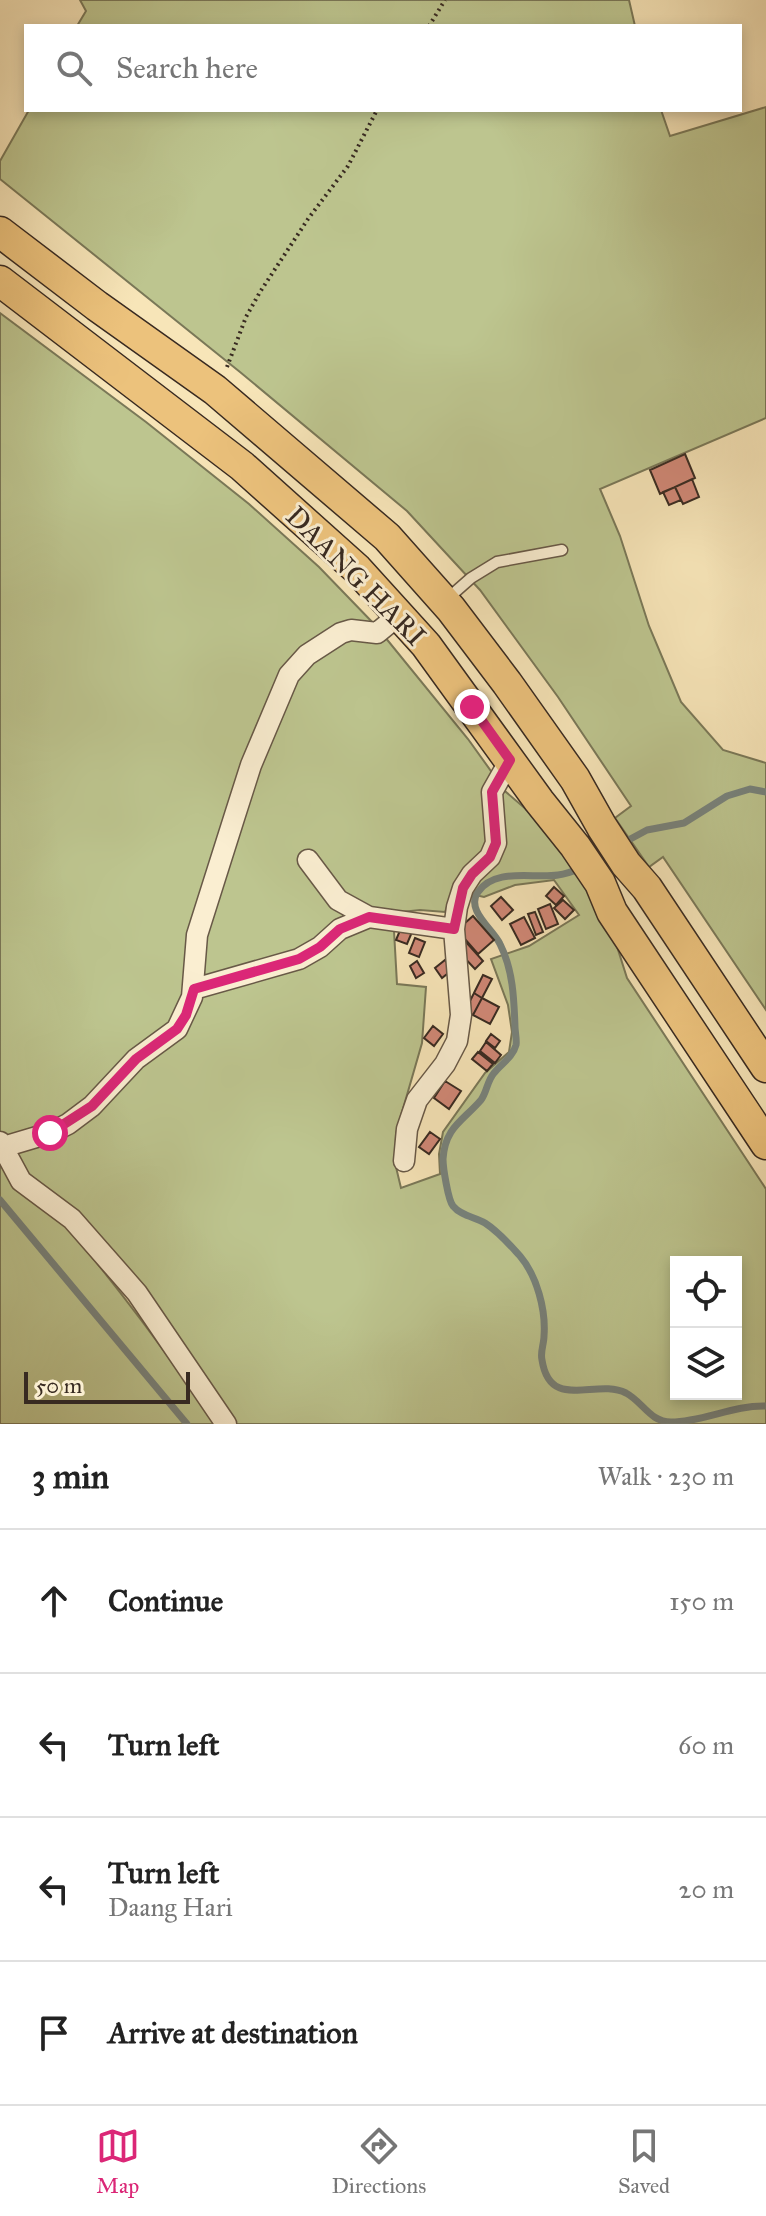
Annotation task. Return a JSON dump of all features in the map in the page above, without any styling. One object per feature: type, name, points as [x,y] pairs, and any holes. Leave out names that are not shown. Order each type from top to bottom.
[{"type":"main road","name":"DAANG HARI","points":[[0,232],[215,390],[387,537],[445,602],[575,779],[626,864],[647,888],[766,1067]]},
{"type":"main road","name":"DAANG HARI","points":[[0,281],[242,466],[357,569],[426,645],[575,846],[600,883],[612,912],[766,1144]]},
{"type":"street","points":[[226,1424],[137,1293],[72,1219],[21,1181],[2,1144],[50,1133],[92,1106],[136,1059],[177,1029],[186,1015],[194,989],[197,935],[251,765],[289,675],[307,655],[327,640],[351,630],[377,633],[399,615]]},
{"type":"street","points":[[404,1161],[407,1129],[417,1100],[445,1064],[457,1041],[461,1015],[454,929],[463,888],[472,874],[490,857],[496,843],[492,792],[510,760]]},
{"type":"street","points":[[308,860],[338,900],[369,917],[454,929]]},
{"type":"street","points":[[194,989],[299,959],[320,947],[340,929],[369,917]]},
{"type":"lane","points":[[445,602],[471,578],[497,562],[562,550]]},
{"type":"path","points":[[430,24],[445,0]]},
{"type":"path","points":[[215,390],[260,292],[308,219],[348,166],[376,112]]},
{"type":"green space","points":[[80,0],[629,0],[635,24],[78,24],[86,11]]},
{"type":"green space","points":[[766,107],[766,418],[600,489],[620,536],[649,626],[681,702],[723,750],[766,763],[766,1010],[663,857],[649,867],[615,818],[631,806],[558,697],[480,590],[407,511],[0,179],[0,161],[28,112],[662,112],[670,136]]},
{"type":"green space","points":[[0,313],[249,504],[319,567],[376,626],[468,739],[506,792],[549,829],[607,915],[627,978],[766,1189],[766,1424],[236,1424],[193,1361],[82,1215],[23,1167],[0,1133]],"holes":[[[554,880],[579,915],[529,946],[491,959],[508,1005],[512,1032],[509,1052],[485,1073],[443,1132],[439,1154],[440,1174],[401,1188],[395,1163],[396,1133],[422,1043],[426,987],[397,984],[393,913],[420,910],[445,912],[453,890],[484,897],[515,885]]]},
{"type":"green space","points":[[0,1164],[13,1179],[52,1211],[80,1243],[216,1424],[0,1424]]},
{"type":"building","points":[[685,454],[695,478],[660,494],[650,470]]},
{"type":"building","points":[[692,479],[699,497],[683,504],[675,487]]},
{"type":"building","points":[[675,487],[681,500],[669,505],[663,492]]},
{"type":"building","points":[[554,887],[564,896],[556,905],[546,896]]},
{"type":"building","points":[[501,897],[513,910],[502,920],[491,906]]},
{"type":"building","points":[[563,900],[574,910],[565,919],[554,908]]},
{"type":"building","points":[[550,904],[558,924],[546,929],[538,909]]},
{"type":"building","points":[[535,912],[543,932],[536,935],[528,914]]},
{"type":"building","points":[[473,916],[494,940],[478,954],[457,930]]},
{"type":"building","points":[[524,917],[535,938],[521,945],[510,924]]},
{"type":"building","points":[[401,928],[412,932],[407,944],[396,940]]},
{"type":"building","points":[[415,938],[425,942],[419,957],[409,953]]},
{"type":"building","points":[[466,942],[483,961],[475,969],[458,951]]},
{"type":"building","points":[[445,960],[452,970],[442,978],[435,968]]},
{"type":"building","points":[[417,961],[424,973],[416,978],[410,966]]},
{"type":"building","points":[[483,975],[492,979],[482,998],[474,993]]},
{"type":"building","points":[[474,993],[482,998],[473,1015],[465,1011]]},
{"type":"building","points":[[482,998],[499,1007],[490,1024],[473,1015]]},
{"type":"building","points":[[433,1026],[443,1034],[434,1046],[424,1038]]},
{"type":"building","points":[[491,1034],[500,1041],[495,1048],[486,1041]]},
{"type":"building","points":[[486,1042],[501,1055],[495,1063],[480,1051]]},
{"type":"building","points":[[478,1052],[493,1064],[487,1071],[472,1059]]},
{"type":"building","points":[[445,1081],[461,1091],[449,1109],[434,1098]]},
{"type":"building","points":[[430,1132],[440,1139],[429,1154],[419,1147]]},
{"type":"waterway","points":[[623,843],[647,830],[684,823],[727,796],[750,789],[766,792]]},
{"type":"waterway","points":[[581,868],[558,875],[494,879],[485,884],[475,899],[477,912],[500,944],[508,964],[516,1043],[512,1053],[492,1076],[481,1100],[456,1125],[447,1139],[443,1163],[451,1203],[460,1212],[485,1223],[499,1234],[526,1264],[539,1294],[543,1315],[542,1360],[547,1376],[554,1385],[576,1390],[614,1389],[632,1397],[658,1419],[671,1422],[766,1406]]},
{"type":"waterway","points":[[0,1200],[187,1424]]},
{"type":"route","points":[[50,1133],[92,1106],[136,1059],[177,1029],[186,1015],[194,989],[299,959],[320,947],[340,929],[369,917],[454,929],[463,888],[472,874],[490,857],[496,843],[492,792],[510,760],[472,707]]}]
